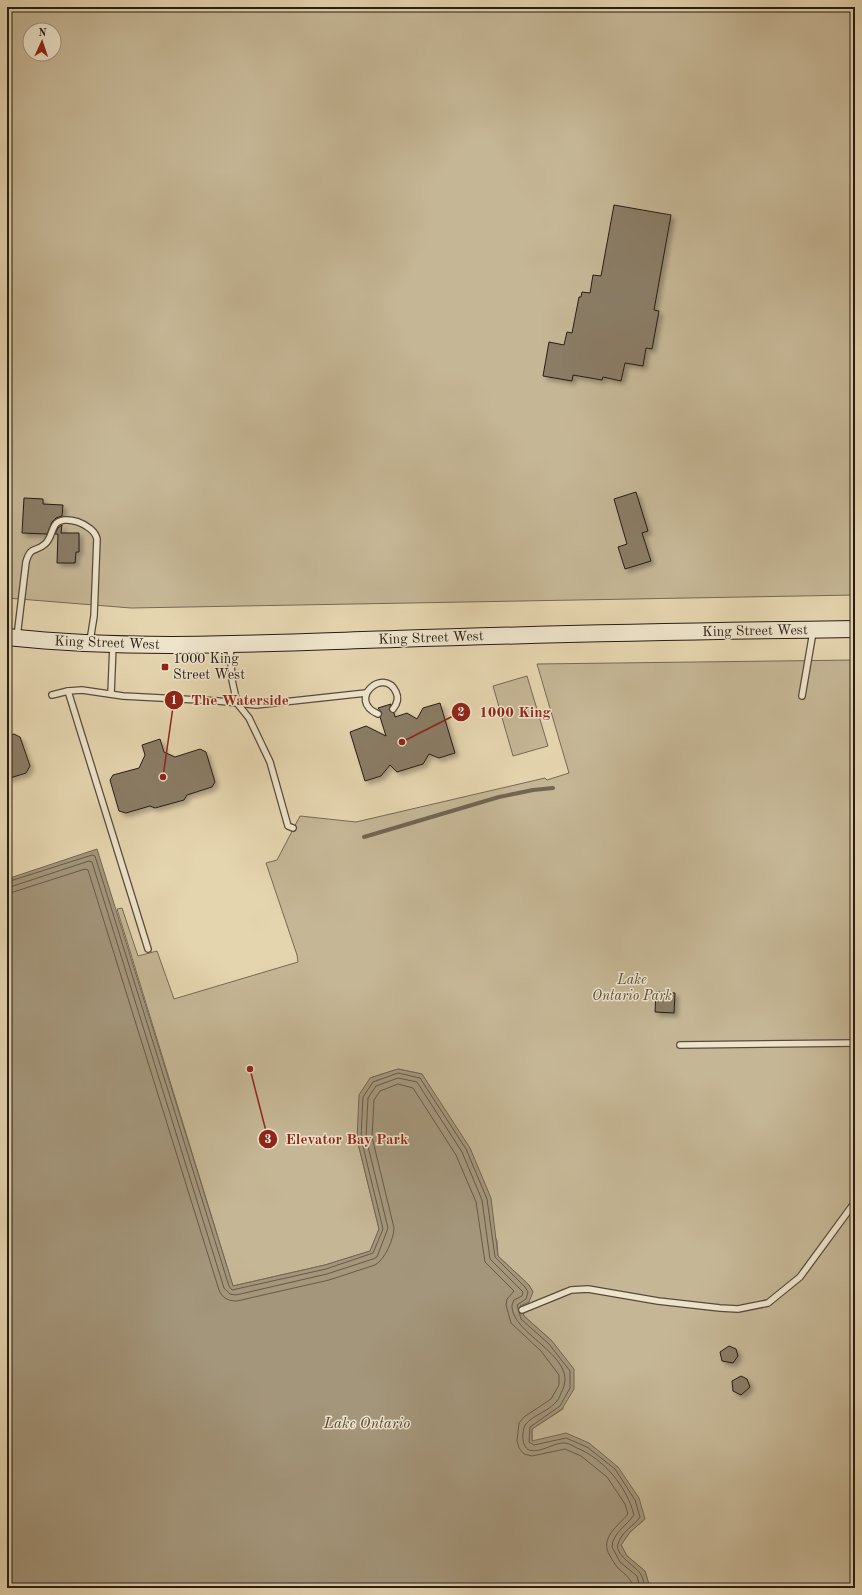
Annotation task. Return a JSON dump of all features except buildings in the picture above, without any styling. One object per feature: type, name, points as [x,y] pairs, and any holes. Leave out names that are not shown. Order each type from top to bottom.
[{"type":"main road","name":"King Street West","points":[[12,638],[113,645],[230,644],[542,634],[855,629]]},
{"type":"lane","points":[[12,638],[29,553],[44,545],[55,525],[59,522],[68,520],[80,522],[88,526],[94,531],[97,539],[94,616],[89,643]]},
{"type":"lane","points":[[802,696],[813,629]]},
{"type":"lane","points":[[230,644],[232,680],[237,703],[249,718],[270,762],[288,826],[293,828]]},
{"type":"lane","points":[[111,694],[113,645]]},
{"type":"lane","points":[[378,714],[366,704],[366,693],[377,683],[382,682],[392,686],[395,690],[397,700],[393,709]]},
{"type":"lane","points":[[52,695],[68,690],[82,690],[111,694],[256,705],[366,693]]},
{"type":"lane","points":[[68,690],[148,949]]},
{"type":"lane","points":[[680,1044],[855,1044]]},
{"type":"lane","points":[[522,1310],[571,1290],[588,1289],[658,1301],[720,1308],[738,1309],[768,1303],[800,1277],[855,1202]]},
{"type":"green space","points":[[7,7],[855,7],[855,595],[131,608],[7,598]]},
{"type":"green space","name":"Lake Ontario Park","points":[[855,660],[855,1588],[650,1588],[645,1571],[627,1556],[621,1545],[630,1532],[645,1519],[532,1442],[532,1429],[563,1409],[552,1341],[524,1316],[520,1306],[533,1292],[529,1285],[498,1256],[497,1241],[422,1074],[398,1069],[370,1078],[357,1139],[379,1229],[370,1251],[325,1265],[233,1286],[117,909],[122,908],[138,956],[157,951],[174,999],[298,962],[297,955],[266,863],[277,860],[300,816],[356,822],[545,778],[547,780],[569,773],[537,664]]},
{"type":"green space","points":[[527,676],[548,746],[513,756],[493,686]]},
{"type":"water","name":"Lake Ontario","points":[[97,849],[233,1286],[325,1265],[370,1251],[379,1229],[357,1139],[359,1095],[370,1078],[398,1069],[422,1074],[470,1148],[491,1198],[498,1256],[529,1285],[533,1292],[529,1302],[520,1306],[524,1316],[552,1341],[574,1369],[574,1389],[562,1409],[532,1429],[532,1441],[566,1433],[589,1443],[618,1467],[639,1498],[645,1519],[630,1532],[621,1545],[627,1556],[645,1571],[650,1588],[7,1588],[7,879]]},
{"type":"waterway","points":[[364,837],[499,797],[533,790],[553,788]]},
{"type":"place","name":"1000 King Street West","points":[[165,667]]},
{"type":"place","name":"1000 King","points":[[402,742]]},
{"type":"place","name":"The Waterside","points":[[163,777]]},
{"type":"place","name":"Elevator Bay Park","points":[[250,1069]]}]
